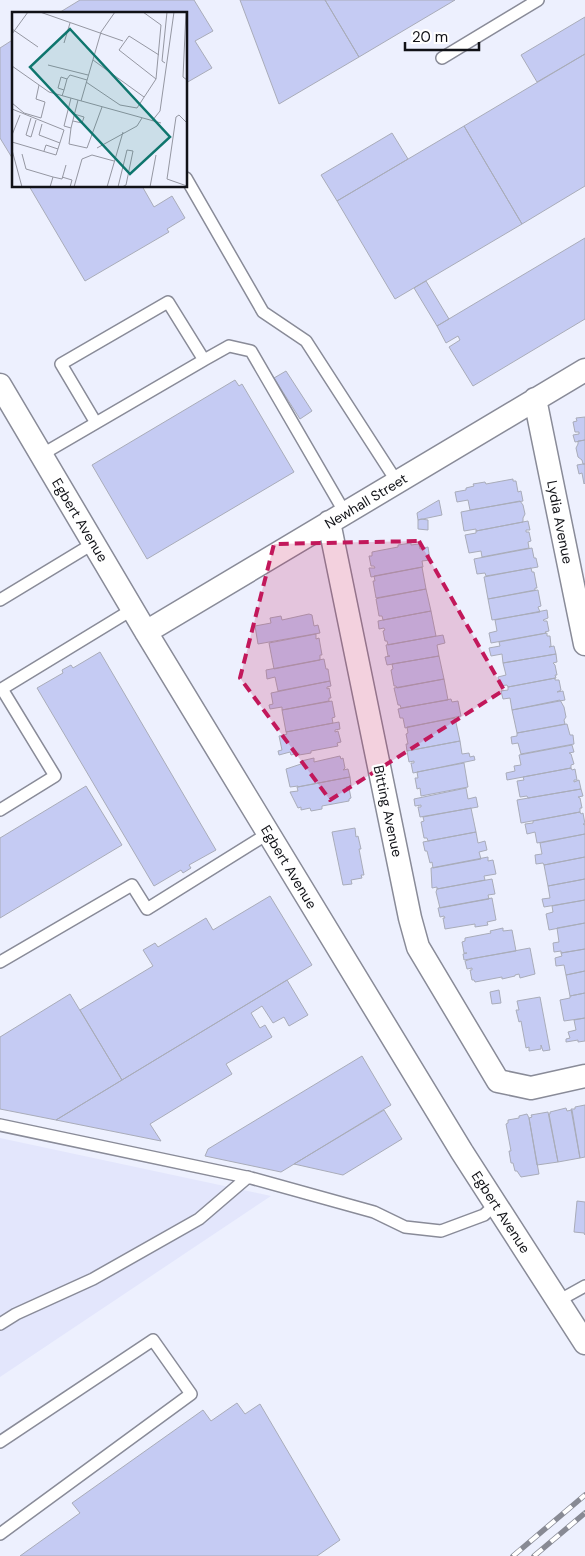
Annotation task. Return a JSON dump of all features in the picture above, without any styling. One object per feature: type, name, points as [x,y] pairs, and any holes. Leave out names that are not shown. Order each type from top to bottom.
[{"type":"street","name":"Newhall Street","points":[[146,632],[585,370]]},
{"type":"street","name":"Egbert Avenue","points":[[0,386],[146,632],[462,1152],[585,1343]]},
{"type":"street","name":"Lydia Avenue","points":[[535,399],[585,644]]},
{"type":"street","name":"Bitting Avenue","points":[[337,518],[410,918],[418,947],[498,1081],[531,1088],[585,1076]]},
{"type":"lane","points":[[442,58],[538,0]]},
{"type":"lane","points":[[188,181],[263,312],[306,341],[397,482]]},
{"type":"lane","points":[[96,423],[61,364],[168,302],[204,360]]},
{"type":"lane","points":[[42,455],[229,346],[251,351],[337,518]]},
{"type":"lane","points":[[0,600],[94,543]]},
{"type":"lane","points":[[0,810],[55,776],[1,690],[133,609]]},
{"type":"lane","points":[[0,962],[132,885],[147,909],[268,833]]},
{"type":"lane","points":[[0,1125],[248,1177],[374,1212],[405,1227],[441,1231],[484,1215],[496,1204]]},
{"type":"lane","points":[[0,1324],[16,1314],[93,1279],[199,1219],[248,1177]]},
{"type":"lane","points":[[558,1301],[585,1286]]},
{"type":"lane","points":[[0,1442],[153,1340],[191,1394],[0,1534]]},
{"type":"highlighted area","points":[[419,541],[504,690],[330,800],[240,678],[274,544]]},
{"type":"shaded area","points":[[0,1138],[271,1196],[0,1377]]},
{"type":"building","points":[[80,0],[194,0],[213,31],[195,41],[212,68],[188,82],[188,12],[60,12]]},
{"type":"building","points":[[240,0],[325,0],[359,57],[279,104]]},
{"type":"building","points":[[325,0],[455,0],[359,57]]},
{"type":"building","points":[[585,17],[585,54],[537,82],[521,55]]},
{"type":"building","points":[[12,40],[12,158],[0,138],[0,48]]},
{"type":"building","points":[[585,54],[585,186],[522,224],[464,126]]},
{"type":"building","points":[[464,126],[522,224],[395,299],[337,201]]},
{"type":"building","points":[[392,133],[408,159],[337,201],[321,175]]},
{"type":"building","points":[[30,188],[143,188],[154,207],[172,196],[185,218],[167,229],[169,232],[85,281]]},
{"type":"building","points":[[585,238],[585,319],[473,386],[449,347],[460,340],[458,336],[446,343],[437,326]]},
{"type":"building","points":[[426,281],[449,319],[437,326],[414,288]]},
{"type":"building","points":[[286,371],[312,411],[300,419],[274,378]]},
{"type":"building","points":[[235,380],[239,386],[242,384],[294,472],[147,559],[92,465]]},
{"type":"building","points":[[585,417],[585,440],[575,442],[573,435],[579,434],[579,432],[575,432],[573,422],[577,421],[576,418]]},
{"type":"building","points":[[585,440],[585,464],[583,464],[582,460],[578,457],[576,448],[578,441]]},
{"type":"building","points":[[585,464],[584,484],[582,473],[579,474],[577,465]]},
{"type":"building","points":[[513,479],[513,481],[516,481],[518,492],[521,491],[523,501],[470,510],[468,500],[457,502],[455,492],[466,490],[466,488],[474,486],[473,484],[485,482],[486,484]]},
{"type":"building","points":[[439,500],[442,515],[418,520],[417,513]]},
{"type":"building","points":[[520,501],[525,514],[523,522],[476,531],[476,529],[464,531],[461,512]]},
{"type":"building","points":[[418,520],[428,520],[428,530],[418,529]]},
{"type":"building","points":[[528,521],[530,530],[526,530],[526,532],[529,532],[531,541],[528,542],[529,548],[482,557],[481,551],[469,553],[465,535],[476,533],[476,531]]},
{"type":"building","points":[[411,543],[411,545],[419,544],[420,549],[428,547],[430,560],[422,561],[423,567],[371,577],[369,568],[375,568],[371,566],[369,556],[372,556],[372,552]]},
{"type":"building","points":[[532,548],[538,567],[486,576],[485,573],[477,574],[474,559]]},
{"type":"building","points":[[422,567],[426,589],[376,598],[374,576]]},
{"type":"building","points":[[531,568],[532,572],[534,572],[537,588],[535,590],[488,599],[484,577]]},
{"type":"building","points":[[426,589],[431,611],[383,620],[382,616],[379,616],[376,599]]},
{"type":"building","points":[[538,590],[541,606],[538,607],[540,612],[492,620],[488,599]]},
{"type":"building","points":[[547,610],[548,618],[543,620],[547,621],[549,631],[546,633],[491,643],[489,633],[497,631],[495,620]]},
{"type":"building","points":[[431,611],[436,636],[388,645],[387,641],[385,641],[384,628],[379,629],[378,621]]},
{"type":"building","points":[[312,615],[314,626],[318,625],[320,633],[258,644],[255,626],[271,623],[270,618],[281,616],[282,620]]},
{"type":"building","points":[[547,633],[547,636],[550,636],[551,646],[549,647],[554,646],[556,654],[503,663],[502,654],[491,656],[489,648],[500,646],[499,642]]},
{"type":"building","points":[[316,634],[316,639],[319,638],[322,655],[320,655],[320,660],[274,669],[269,643]]},
{"type":"building","points":[[443,635],[445,643],[437,645],[439,656],[387,665],[385,657],[390,656],[388,656],[386,645]]},
{"type":"building","points":[[100,652],[216,850],[189,865],[191,868],[183,873],[181,870],[154,886],[37,688],[63,673],[62,670],[71,665],[73,668]]},
{"type":"building","points":[[556,654],[557,662],[553,663],[557,675],[555,675],[556,678],[508,687],[507,685],[500,686],[498,677],[506,675],[503,663]]},
{"type":"building","points":[[439,656],[444,679],[397,688],[394,686],[391,670],[393,669],[392,664]]},
{"type":"building","points":[[324,659],[330,681],[278,691],[275,677],[267,679],[266,670]]},
{"type":"building","points":[[555,678],[555,680],[559,680],[561,690],[557,692],[563,691],[565,700],[512,710],[510,698],[503,699],[501,691],[508,690],[508,687]]},
{"type":"building","points":[[444,679],[448,700],[401,708],[398,705],[394,688]]},
{"type":"building","points":[[330,681],[331,686],[327,687],[327,689],[329,688],[331,698],[329,698],[329,701],[282,710],[282,707],[270,709],[269,705],[273,704],[271,693]]},
{"type":"building","points":[[451,699],[452,702],[458,701],[461,716],[405,728],[403,718],[400,718],[398,709]]},
{"type":"building","points":[[560,700],[564,707],[565,724],[517,733],[512,710]]},
{"type":"building","points":[[332,701],[335,717],[332,718],[333,723],[286,732],[282,710]]},
{"type":"building","points":[[455,718],[460,741],[407,751],[407,727]]},
{"type":"building","points":[[339,722],[340,729],[335,730],[335,732],[338,731],[341,742],[337,743],[338,746],[299,755],[299,753],[291,755],[290,752],[279,755],[278,751],[282,750],[279,736],[287,734],[286,732]]},
{"type":"building","points":[[567,724],[570,735],[573,735],[574,744],[521,754],[518,743],[512,744],[511,737],[517,736],[517,733]]},
{"type":"building","points":[[460,741],[462,754],[469,753],[470,757],[474,756],[475,760],[413,773],[411,763],[414,763],[414,761],[409,762],[407,751]]},
{"type":"building","points":[[572,745],[574,752],[569,753],[574,764],[571,765],[571,768],[507,780],[506,773],[515,771],[514,766],[521,765],[519,755]]},
{"type":"building","points":[[340,756],[341,759],[343,758],[345,768],[343,770],[348,769],[350,777],[290,787],[286,769],[301,764],[301,761],[314,758],[314,762]]},
{"type":"building","points":[[464,763],[468,787],[421,796],[420,788],[417,789],[415,778],[418,778],[417,772]]},
{"type":"building","points":[[571,768],[572,770],[575,769],[577,780],[574,780],[574,782],[579,780],[581,789],[528,798],[527,796],[520,797],[517,781],[524,780],[523,777]]},
{"type":"building","points":[[350,777],[351,786],[346,787],[349,788],[351,798],[349,801],[322,806],[322,809],[311,811],[310,808],[301,810],[301,807],[298,808],[290,792],[298,791],[297,787]]},
{"type":"building","points":[[86,786],[122,845],[0,918],[0,838]]},
{"type":"building","points":[[466,788],[468,799],[476,797],[478,807],[420,817],[418,807],[421,807],[421,805],[415,806],[414,799]]},
{"type":"building","points":[[581,789],[583,796],[578,797],[580,798],[582,808],[580,808],[580,812],[521,823],[517,800]]},
{"type":"building","points":[[471,808],[476,832],[428,841],[427,838],[424,838],[421,822],[424,821],[423,817]]},
{"type":"building","points":[[580,812],[581,814],[583,813],[585,834],[537,843],[535,832],[527,834],[525,824]]},
{"type":"building","points":[[355,828],[356,837],[358,836],[361,849],[359,849],[364,875],[361,875],[362,878],[351,880],[352,884],[343,885],[332,832]]},
{"type":"building","points":[[476,832],[478,843],[485,841],[487,850],[479,852],[481,859],[433,868],[423,842]]},
{"type":"building","points":[[585,834],[585,857],[544,865],[543,863],[536,864],[535,855],[542,854],[540,843]]},
{"type":"building","points":[[488,857],[488,861],[493,860],[496,874],[484,876],[485,880],[437,889],[437,887],[432,888],[431,868]]},
{"type":"building","points":[[585,857],[585,879],[548,886],[544,865]]},
{"type":"building","points":[[492,879],[495,894],[488,895],[489,899],[440,908],[437,889]]},
{"type":"building","points":[[585,879],[585,900],[544,907],[542,899],[550,898],[548,886]]},
{"type":"building","points":[[270,896],[312,965],[122,1080],[80,1010],[153,966],[143,950],[155,943],[158,947],[206,918],[213,930]]},
{"type":"building","points":[[492,898],[496,920],[487,922],[488,925],[475,927],[475,924],[445,929],[443,918],[445,918],[444,916],[440,917],[438,908]]},
{"type":"building","points":[[585,900],[585,923],[549,930],[546,914],[553,912],[552,906]]},
{"type":"building","points":[[585,923],[585,949],[561,953],[561,951],[554,952],[553,943],[559,942],[557,928]]},
{"type":"building","points":[[503,928],[503,931],[512,930],[516,951],[464,960],[463,954],[467,953],[464,953],[462,942],[465,941],[465,938],[491,933],[490,931]]},
{"type":"building","points":[[530,948],[535,974],[520,978],[519,974],[502,979],[502,977],[475,982],[472,980],[470,970],[472,968],[467,969],[465,961],[471,959]]},
{"type":"building","points":[[585,949],[585,971],[566,975],[564,965],[556,966],[555,958],[562,956],[561,953]]},
{"type":"building","points":[[585,971],[585,993],[570,996],[566,975]]},
{"type":"building","points":[[287,980],[308,1015],[289,1026],[284,1017],[273,1023],[262,1006],[251,1013],[260,1028],[265,1025],[272,1037],[226,1064],[232,1074],[150,1124],[161,1141],[56,1120]]},
{"type":"building","points":[[499,990],[501,1003],[492,1004],[490,992]]},
{"type":"building","points":[[585,993],[585,1018],[564,1021],[560,1000]]},
{"type":"building","points":[[70,994],[122,1080],[56,1120],[0,1109],[0,1037]]},
{"type":"building","points":[[540,997],[550,1050],[543,1051],[541,1045],[541,1049],[529,1051],[529,1047],[526,1048],[521,1021],[519,1022],[516,1010],[519,1010],[517,1001]]},
{"type":"building","points":[[585,1018],[585,1041],[566,1042],[566,1039],[570,1038],[568,1032],[576,1030],[574,1020]]},
{"type":"building","points":[[362,1056],[391,1105],[281,1172],[205,1156],[208,1149]]},
{"type":"building","points":[[585,1105],[585,1157],[580,1158],[571,1109]]},
{"type":"building","points":[[566,1108],[567,1111],[572,1110],[580,1158],[558,1162],[549,1114],[550,1112]]},
{"type":"building","points":[[384,1110],[402,1139],[343,1175],[294,1164]]},
{"type":"building","points":[[548,1112],[558,1162],[537,1165],[529,1118],[532,1117],[531,1115]]},
{"type":"building","points":[[527,1114],[539,1174],[521,1177],[515,1171],[513,1163],[511,1163],[509,1151],[511,1151],[506,1124],[508,1120]]},
{"type":"building","points":[[577,1201],[585,1202],[585,1235],[584,1233],[574,1232]]},
{"type":"building","points":[[237,1403],[245,1414],[260,1404],[340,1540],[317,1556],[20,1556],[80,1513],[72,1503],[203,1410],[211,1421]]},
{"type":"railway","points":[[513,1556],[585,1495]]},
{"type":"railway","points":[[534,1556],[585,1513]]}]
